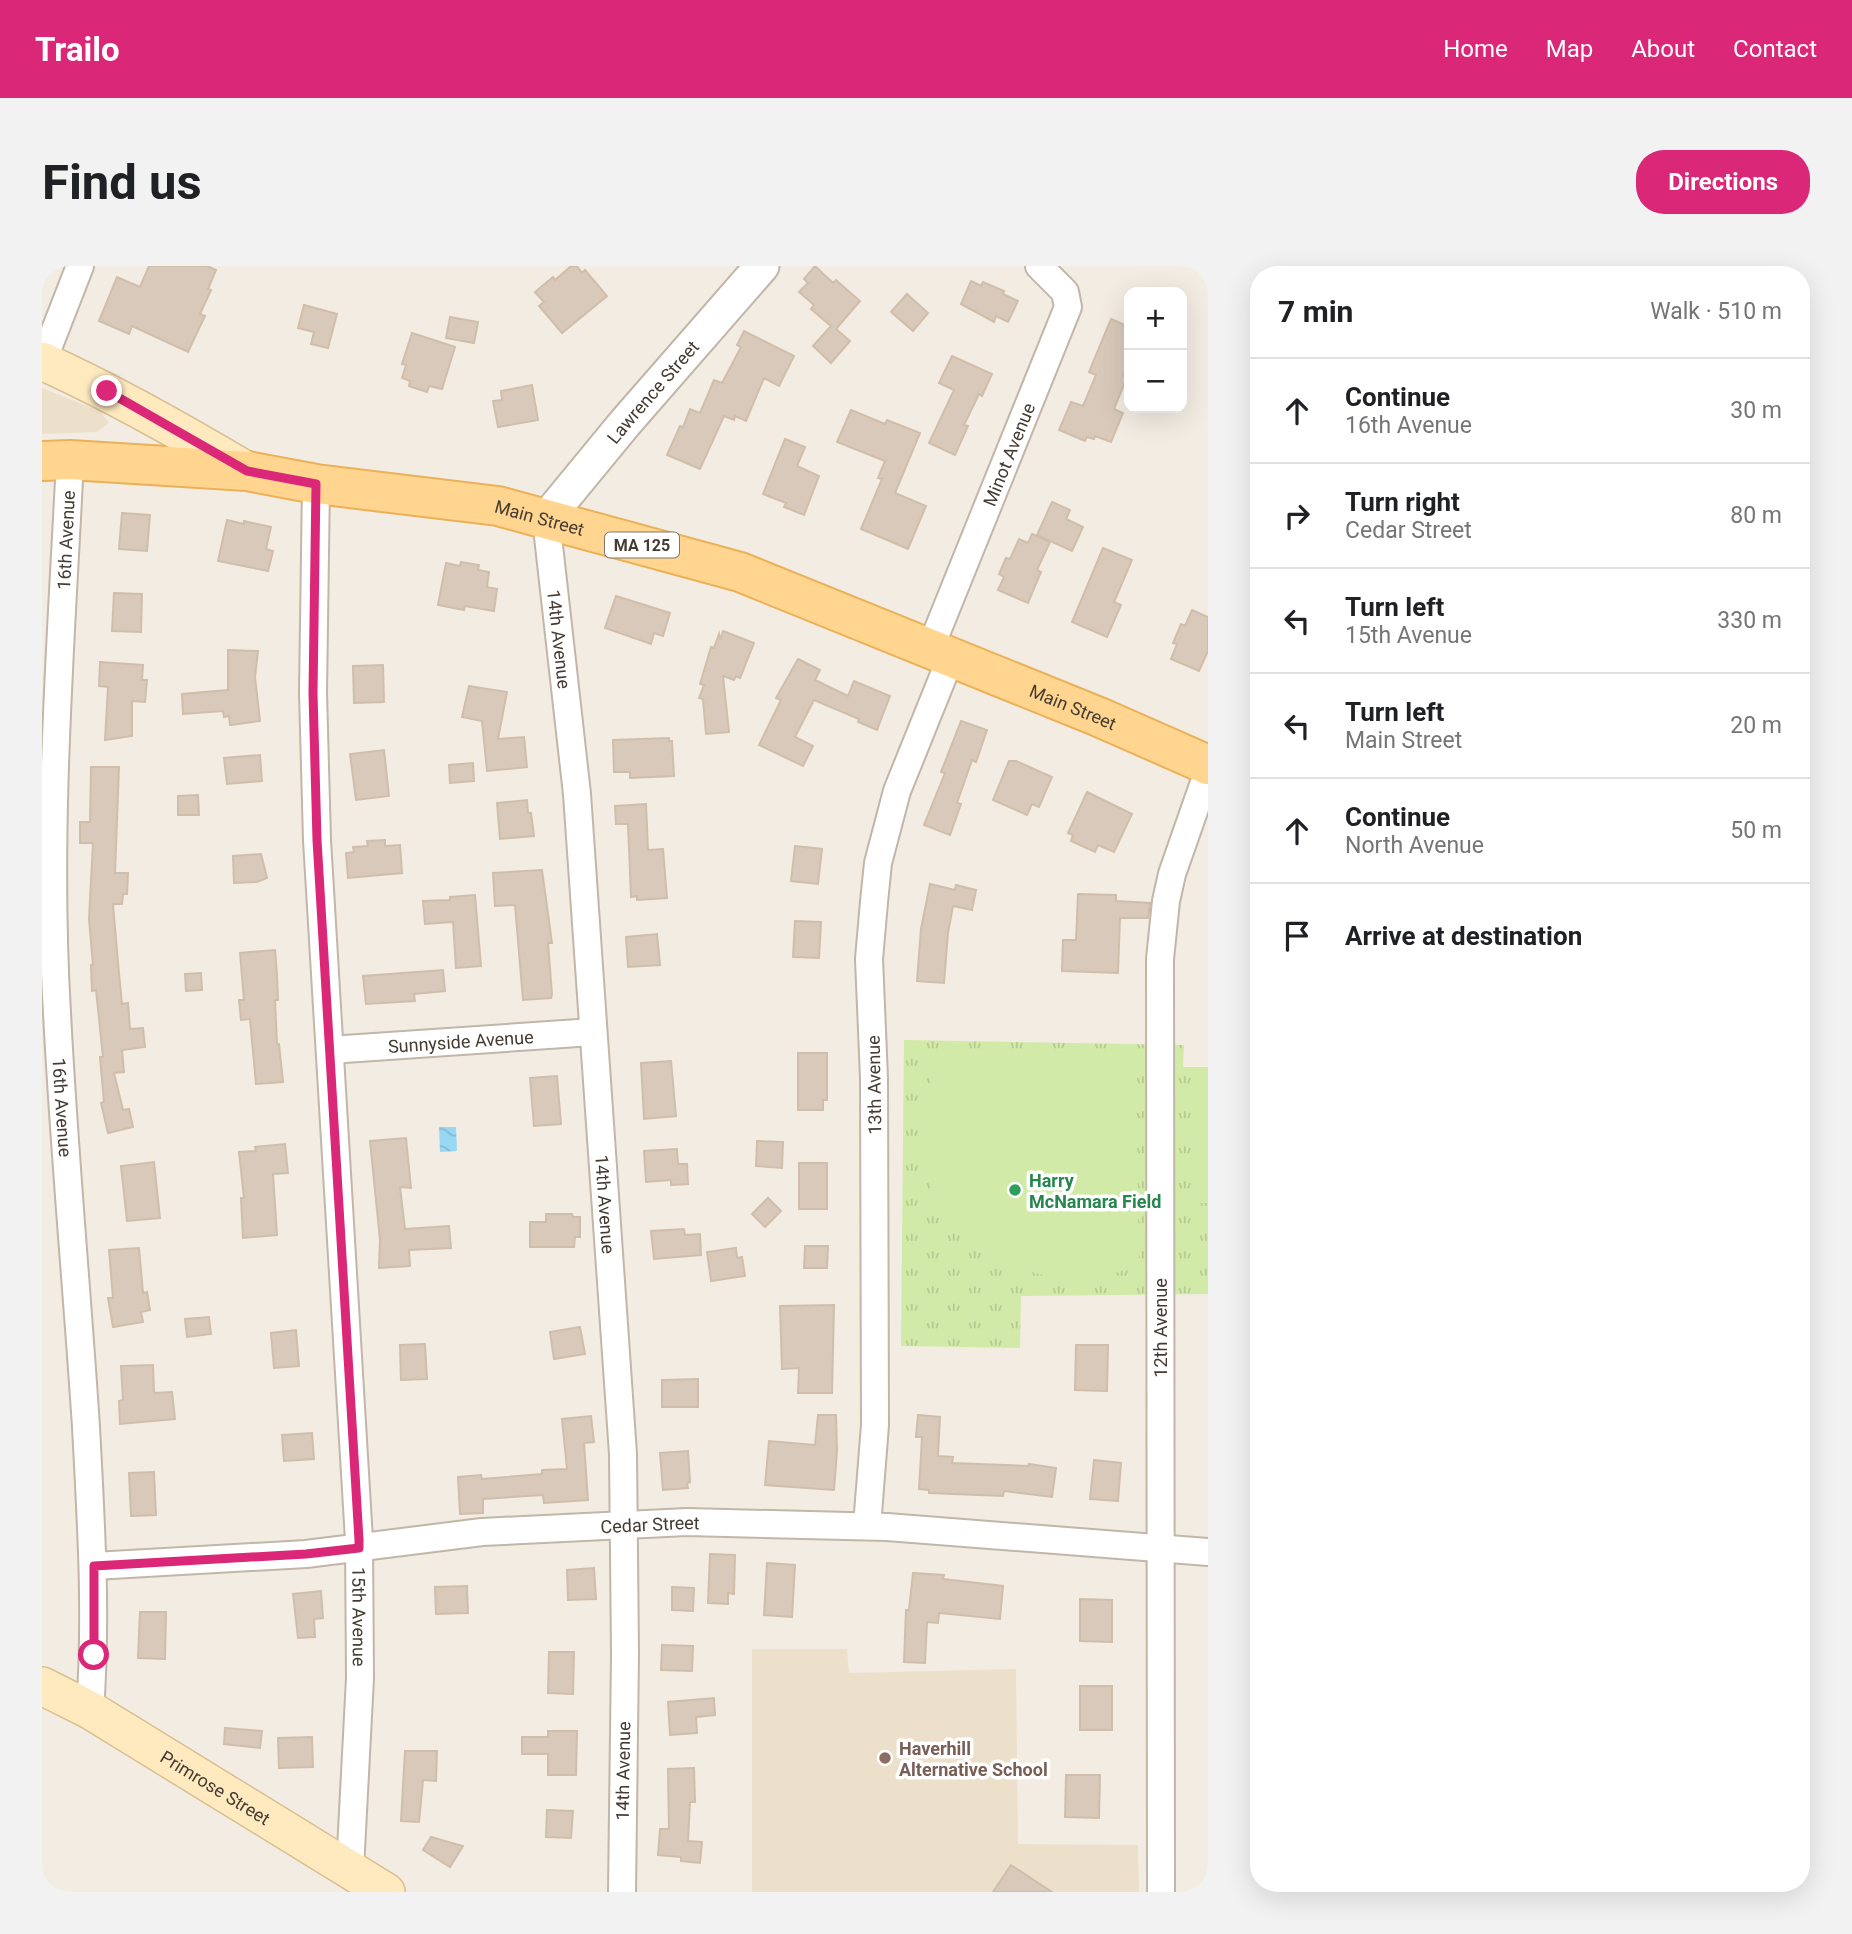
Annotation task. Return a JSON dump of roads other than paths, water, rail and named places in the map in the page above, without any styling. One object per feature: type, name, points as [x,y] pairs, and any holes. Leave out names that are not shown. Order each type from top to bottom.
[{"type":"main road","points":[[42,361],[150,414],[247,471]]},
{"type":"main road","name":"Main Street","points":[[56,461],[247,471],[316,484],[498,506],[740,572],[1099,717],[1208,765]]},
{"type":"main road","name":"Primrose Street","points":[[42,1686],[90,1710],[386,1892]]},
{"type":"street","points":[[42,361],[79,266]]},
{"type":"street","name":"Minot Avenue","points":[[941,653],[1068,307],[1065,292],[1040,266]]},
{"type":"street","name":"Lawrence Street","points":[[546,519],[756,269]]},
{"type":"street","name":"16th Avenue","points":[[56,461],[53,851],[57,1012],[94,1566],[94,1655],[90,1710]]},
{"type":"street","name":"15th Avenue","points":[[316,484],[313,693],[317,840],[359,1548],[360,1678],[350,1869]]},
{"type":"street","name":"14th Avenue","points":[[546,519],[577,794],[622,1454],[625,1654],[622,1892]]},
{"type":"street","name":"13th Avenue","points":[[867,1526],[875,1425],[874,1078],[869,959],[878,863],[897,791],[941,653]]},
{"type":"street","name":"12th Avenue","points":[[1161,1892],[1160,959],[1166,901],[1172,874],[1208,771]]},
{"type":"street","name":"Sunnyside Avenue","points":[[330,1050],[593,1032]]},
{"type":"street","name":"Cedar Street","points":[[94,1566],[306,1554],[482,1532],[687,1522],[867,1526],[1208,1552]]},
{"type":"water","points":[[439,1127],[456,1127],[457,1151],[440,1152]]},
{"type":"place","name":"Harry McNamara Field","points":[[1015,1190]]},
{"type":"place","name":"Haverhill Alternative School","points":[[885,1758]]}]
